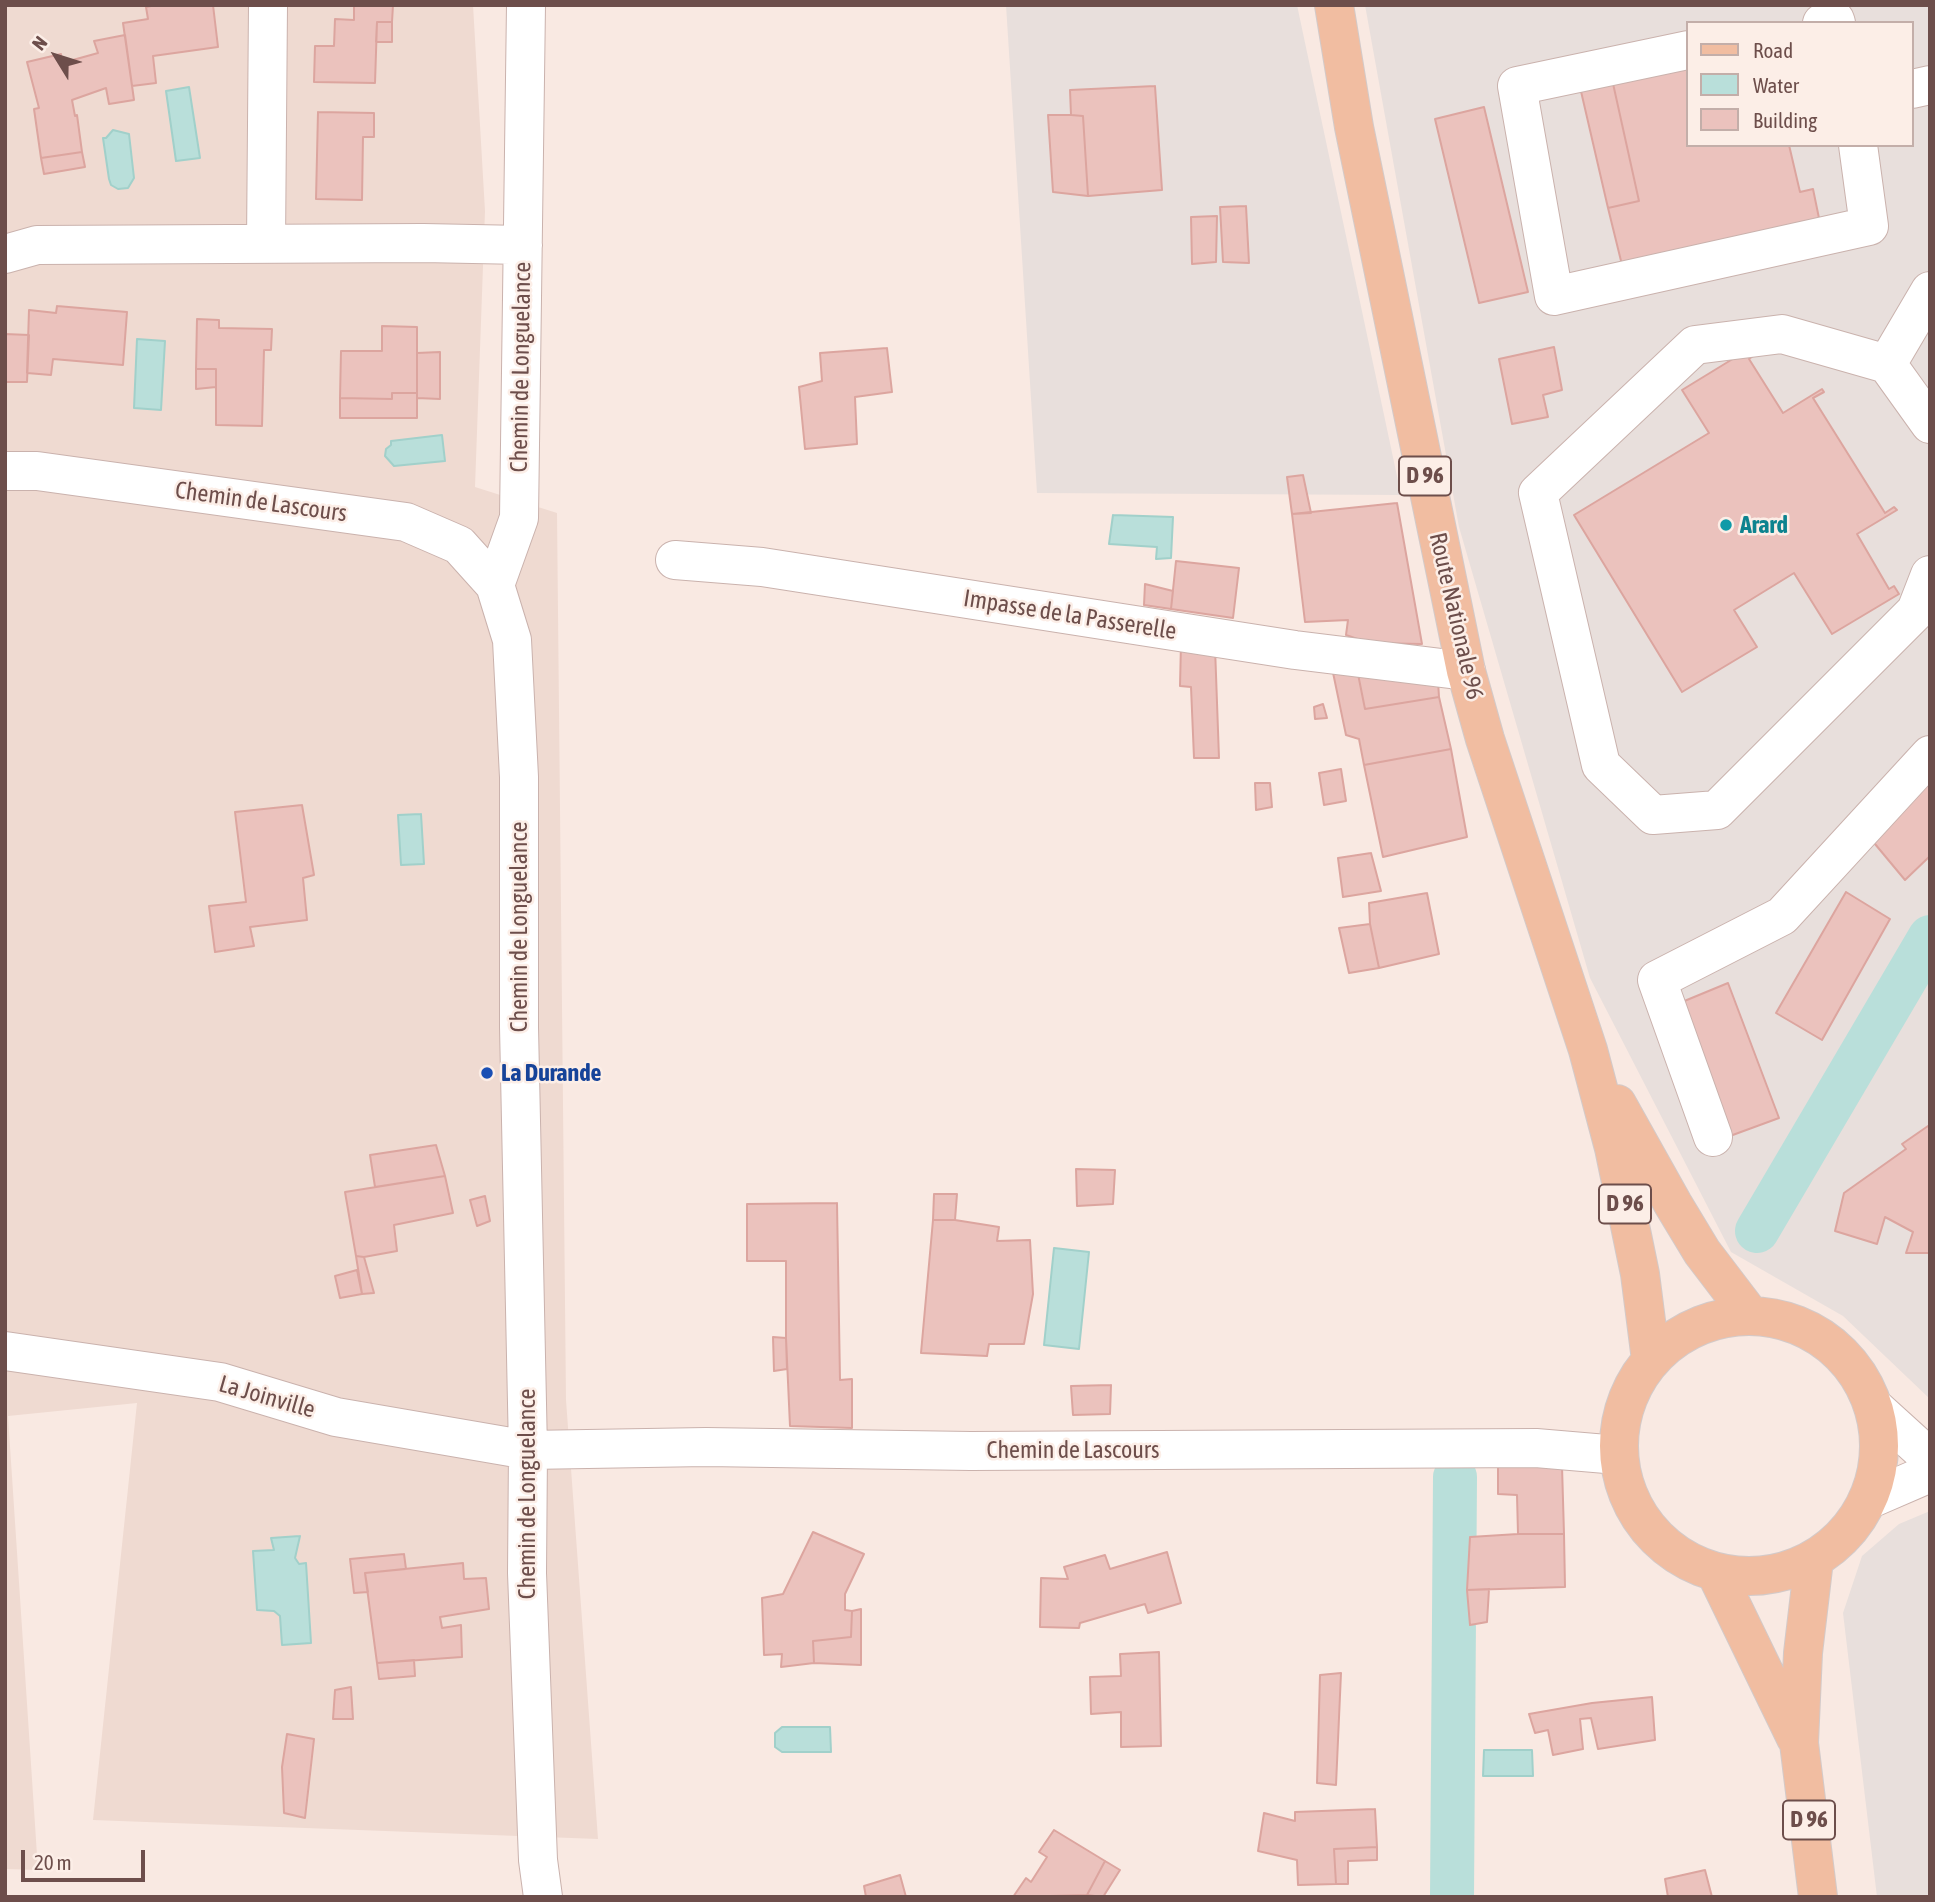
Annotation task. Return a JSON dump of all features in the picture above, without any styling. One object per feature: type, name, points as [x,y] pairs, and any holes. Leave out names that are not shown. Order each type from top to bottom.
[{"type":"main road","name":"Route Nationale 96","points":[[1334,5],[1354,127],[1466,671],[1485,739],[1588,1050]]},
{"type":"main road","name":"D 96","points":[[1588,1050],[1673,1205],[1702,1252],[1750,1315]]},
{"type":"main road","name":"D 96","points":[[1588,1050],[1614,1148],[1640,1274],[1651,1360]]},
{"type":"main road","points":[[1750,1315],[1792,1322],[1829,1341],[1858,1371],[1876,1409],[1881,1455],[1870,1499],[1847,1534],[1814,1560],[1783,1573],[1749,1577],[1716,1573],[1678,1557],[1648,1530],[1628,1495],[1618,1455],[1621,1421],[1632,1389],[1651,1360],[1679,1336],[1713,1320],[1750,1315]]},
{"type":"main road","name":"D 96","points":[[1814,1560],[1803,1653],[1799,1743],[1818,1897]]},
{"type":"main road","name":"D 96","points":[[1716,1573],[1799,1743]]},
{"type":"street","points":[[266,244],[268,5]]},
{"type":"street","name":"Chemin de Longuelance","points":[[526,5],[519,518],[495,584],[512,640],[518,763],[519,1027],[528,1450],[527,1573],[538,1846],[543,1897]]},
{"type":"street","points":[[1686,51],[1517,86],[1554,296],[1869,226],[1858,147]]},
{"type":"street","points":[[5,254],[37,245],[523,245]]},
{"type":"street","points":[[1887,364],[1930,291]]},
{"type":"street","points":[[1930,424],[1887,364],[1782,334],[1695,345],[1538,493],[1601,765],[1653,815],[1717,810],[1916,611],[1930,575]]},
{"type":"street","name":"Chemin de Lascours","points":[[5,471],[37,471],[406,522],[459,545],[495,584]]},
{"type":"street","name":"Impasse de la Passerelle","points":[[675,560],[762,568],[1294,650],[1466,671]]},
{"type":"street","points":[[1713,1137],[1657,980],[1782,916],[1930,755]]},
{"type":"street","name":"La Joinville","points":[[5,1351],[220,1382],[336,1417],[528,1450]]},
{"type":"street","points":[[1876,1409],[1930,1458]]},
{"type":"street","name":"Chemin de Lascours","points":[[528,1450],[706,1447],[971,1451],[1536,1448],[1618,1455]]},
{"type":"street","points":[[1870,1499],[1930,1473]]},
{"type":"shaded area","points":[[5,5],[473,5],[485,211],[475,487],[557,513],[566,1400],[598,1839],[93,1820],[137,1403],[8,1416],[38,1870],[5,1869]]},
{"type":"shaded area","points":[[1006,5],[1297,5],[1401,495],[1037,493]]},
{"type":"shaded area","points":[[1365,5],[1930,5],[1930,1399],[1843,1316],[1731,1252],[1590,978],[1459,527]]},
{"type":"shaded area","points":[[1930,1511],[1930,1897],[1877,1897],[1843,1613],[1862,1556],[1899,1524]]},
{"type":"water","points":[[189,87],[200,158],[176,161],[166,91]]},
{"type":"water","points":[[113,130],[129,134],[134,178],[128,188],[118,189],[111,185],[109,179],[103,138]]},
{"type":"water","points":[[137,339],[165,341],[161,410],[134,408]]},
{"type":"water","points":[[442,435],[445,461],[394,466],[385,456],[391,441]]},
{"type":"water","points":[[1113,515],[1173,517],[1171,558],[1156,559],[1157,547],[1109,544]]},
{"type":"water","points":[[421,814],[424,864],[401,865],[398,815]]},
{"type":"water","points":[[1054,1248],[1089,1252],[1079,1349],[1044,1345]]},
{"type":"water","points":[[300,1536],[295,1558],[299,1564],[306,1563],[311,1643],[282,1645],[280,1616],[274,1611],[257,1610],[253,1551],[274,1550],[271,1538]]},
{"type":"water","points":[[782,1727],[830,1727],[831,1752],[782,1752],[775,1747],[775,1733]]},
{"type":"water","points":[[1484,1750],[1532,1750],[1533,1776],[1483,1776]]},
{"type":"building","points":[[213,5],[218,47],[153,56],[156,83],[132,86],[123,23],[148,19],[146,7]]},
{"type":"building","points":[[354,5],[393,5],[392,22],[377,22],[375,83],[314,82],[315,46],[334,46],[335,19],[354,20]]},
{"type":"building","points":[[377,22],[392,22],[392,42],[376,42]]},
{"type":"building","points":[[125,35],[134,100],[109,104],[106,88],[72,100],[82,152],[41,158],[34,109],[39,108],[27,62],[61,54],[62,63],[98,53],[94,41]]},
{"type":"building","points":[[1686,61],[1686,147],[1789,147],[1800,192],[1813,189],[1820,223],[1623,269],[1608,208],[1639,201],[1612,79]]},
{"type":"building","points":[[1612,79],[1639,201],[1608,208],[1580,87]]},
{"type":"building","points":[[1155,86],[1162,190],[1088,196],[1083,116],[1071,115],[1070,90]]},
{"type":"building","points":[[1484,107],[1528,292],[1479,303],[1435,119]]},
{"type":"building","points":[[318,112],[374,113],[374,137],[363,137],[362,200],[316,199]]},
{"type":"building","points":[[1048,115],[1083,116],[1088,196],[1053,192]]},
{"type":"building","points":[[82,152],[85,167],[44,174],[41,158]]},
{"type":"building","points":[[1246,206],[1249,263],[1223,262],[1220,207]]},
{"type":"building","points":[[1217,216],[1216,262],[1192,264],[1191,217]]},
{"type":"building","points":[[57,306],[127,312],[123,365],[53,359],[51,375],[27,373],[29,310],[56,313]]},
{"type":"building","points":[[197,319],[219,320],[219,328],[272,329],[271,350],[264,350],[262,426],[216,425],[216,369],[196,369]]},
{"type":"building","points":[[382,326],[417,327],[417,393],[392,393],[392,399],[340,398],[341,351],[382,351]]},
{"type":"building","points":[[5,334],[29,335],[27,382],[5,382]]},
{"type":"building","points":[[1554,347],[1562,390],[1543,395],[1548,417],[1512,424],[1499,359]]},
{"type":"building","points":[[887,348],[892,392],[855,397],[857,444],[805,449],[799,387],[822,381],[820,353]]},
{"type":"building","name":"Arard","points":[[1749,349],[1753,356],[1749,359],[1783,413],[1822,389],[1824,392],[1813,398],[1885,513],[1894,507],[1897,510],[1857,534],[1889,589],[1894,586],[1899,594],[1832,634],[1794,573],[1734,610],[1757,647],[1682,692],[1574,515],[1709,433],[1682,390]]},
{"type":"building","points":[[440,352],[440,399],[417,398],[417,353]]},
{"type":"building","points":[[196,369],[216,369],[216,387],[196,389]]},
{"type":"building","points":[[392,393],[417,393],[417,418],[340,418],[340,398],[392,399]]},
{"type":"building","points":[[1303,475],[1311,513],[1292,514],[1287,477]]},
{"type":"building","points":[[1397,503],[1422,644],[1369,643],[1346,635],[1348,620],[1305,622],[1292,514]]},
{"type":"building","points":[[1176,561],[1239,568],[1233,618],[1171,609]]},
{"type":"building","points":[[1145,584],[1173,591],[1171,609],[1144,605]]},
{"type":"building","points":[[1181,643],[1215,647],[1219,758],[1194,758],[1191,687],[1180,686]]},
{"type":"building","points":[[1331,663],[1357,669],[1365,709],[1439,697],[1451,749],[1364,765],[1359,739],[1346,735]]},
{"type":"building","points":[[1357,669],[1438,681],[1439,697],[1365,709]]},
{"type":"building","points":[[1323,704],[1327,718],[1315,719],[1314,707]]},
{"type":"building","points":[[1451,749],[1467,837],[1383,857],[1364,765]]},
{"type":"building","points":[[1341,769],[1346,801],[1324,805],[1319,773]]},
{"type":"building","points":[[1930,781],[1930,856],[1905,880],[1870,838]]},
{"type":"building","points":[[1255,783],[1270,783],[1272,807],[1256,810]]},
{"type":"building","points":[[302,805],[314,875],[303,878],[307,920],[250,927],[254,946],[215,952],[209,906],[246,902],[235,812]]},
{"type":"building","points":[[1371,853],[1381,891],[1343,897],[1338,858]]},
{"type":"building","points":[[1846,892],[1890,919],[1822,1040],[1776,1013]]},
{"type":"building","points":[[1427,893],[1439,954],[1379,968],[1370,924],[1369,903]]},
{"type":"building","points":[[1370,924],[1379,968],[1349,973],[1339,928]]},
{"type":"building","points":[[1728,983],[1779,1118],[1730,1136],[1682,1002]]},
{"type":"building","points":[[1928,1126],[1930,1253],[1906,1253],[1913,1232],[1885,1217],[1877,1244],[1835,1231],[1844,1193],[1906,1149],[1902,1144]]},
{"type":"building","points":[[436,1145],[445,1176],[375,1187],[370,1155]]},
{"type":"building","points":[[1076,1169],[1115,1170],[1113,1204],[1077,1206]]},
{"type":"building","points":[[445,1176],[453,1213],[394,1225],[397,1251],[356,1256],[345,1192]]},
{"type":"building","points":[[934,1194],[957,1194],[955,1220],[933,1220]]},
{"type":"building","points":[[485,1196],[490,1221],[477,1226],[470,1200]]},
{"type":"building","points":[[837,1203],[840,1380],[852,1379],[852,1428],[790,1426],[786,1261],[747,1261],[747,1204]]},
{"type":"building","points":[[933,1220],[955,1220],[999,1227],[997,1241],[1030,1240],[1033,1294],[1024,1344],[989,1344],[987,1356],[921,1353]]},
{"type":"building","points":[[356,1256],[364,1257],[374,1293],[362,1294]]},
{"type":"building","points":[[357,1270],[362,1294],[340,1298],[335,1276]]},
{"type":"building","points":[[773,1337],[786,1338],[787,1369],[774,1371]]},
{"type":"building","points":[[1111,1385],[1110,1414],[1073,1415],[1071,1386]]},
{"type":"building","points":[[1498,1466],[1562,1466],[1564,1534],[1518,1534],[1517,1495],[1498,1494]]},
{"type":"building","points":[[813,1532],[864,1554],[845,1594],[845,1610],[852,1611],[851,1637],[813,1641],[814,1663],[781,1667],[782,1654],[764,1655],[762,1598],[783,1594]]},
{"type":"building","points":[[1564,1534],[1565,1587],[1467,1590],[1470,1537]]},
{"type":"building","points":[[1167,1552],[1181,1603],[1148,1613],[1145,1604],[1080,1623],[1079,1628],[1040,1627],[1041,1578],[1068,1579],[1064,1567],[1105,1555],[1110,1569]]},
{"type":"building","points":[[404,1554],[406,1569],[365,1573],[368,1592],[354,1593],[350,1559]]},
{"type":"building","points":[[463,1563],[464,1579],[486,1578],[489,1609],[440,1617],[442,1628],[461,1625],[462,1657],[377,1663],[365,1573]]},
{"type":"building","points":[[1489,1589],[1487,1622],[1470,1625],[1467,1590]]},
{"type":"building","points":[[861,1609],[861,1665],[814,1663],[813,1641],[851,1637],[852,1611]]},
{"type":"building","points":[[1159,1652],[1161,1746],[1121,1747],[1121,1712],[1091,1714],[1090,1677],[1121,1676],[1120,1654]]},
{"type":"building","points":[[414,1660],[415,1676],[379,1679],[377,1663]]},
{"type":"building","points":[[1341,1673],[1336,1785],[1317,1783],[1320,1675]]},
{"type":"building","points":[[351,1687],[353,1719],[333,1719],[335,1690]]},
{"type":"building","points":[[1652,1697],[1655,1740],[1598,1749],[1591,1718],[1580,1719],[1583,1749],[1553,1755],[1548,1730],[1535,1733],[1529,1714],[1592,1703]]},
{"type":"building","points":[[287,1734],[314,1739],[305,1818],[284,1813],[282,1767]]},
{"type":"building","points":[[1375,1809],[1377,1847],[1334,1849],[1336,1884],[1298,1885],[1297,1860],[1258,1851],[1264,1813],[1295,1821],[1295,1812]]},
{"type":"building","points":[[1054,1830],[1105,1861],[1087,1895],[1013,1897],[1026,1878],[1031,1882],[1047,1857],[1039,1852]]},
{"type":"building","points":[[1377,1847],[1377,1860],[1348,1861],[1348,1884],[1336,1884],[1334,1849]]},
{"type":"building","points":[[1105,1861],[1120,1870],[1103,1897],[1087,1895]]},
{"type":"building","points":[[1705,1870],[1712,1897],[1668,1897],[1665,1879]]},
{"type":"building","points":[[900,1875],[906,1897],[866,1897],[864,1886]]},
{"type":"waterway","points":[[1757,1231],[1930,937]]},
{"type":"waterway","points":[[1452,1897],[1455,1477]]},
{"type":"place","name":"Arard","points":[[1726,525]]},
{"type":"place","name":"La Durande","points":[[487,1073]]}]
